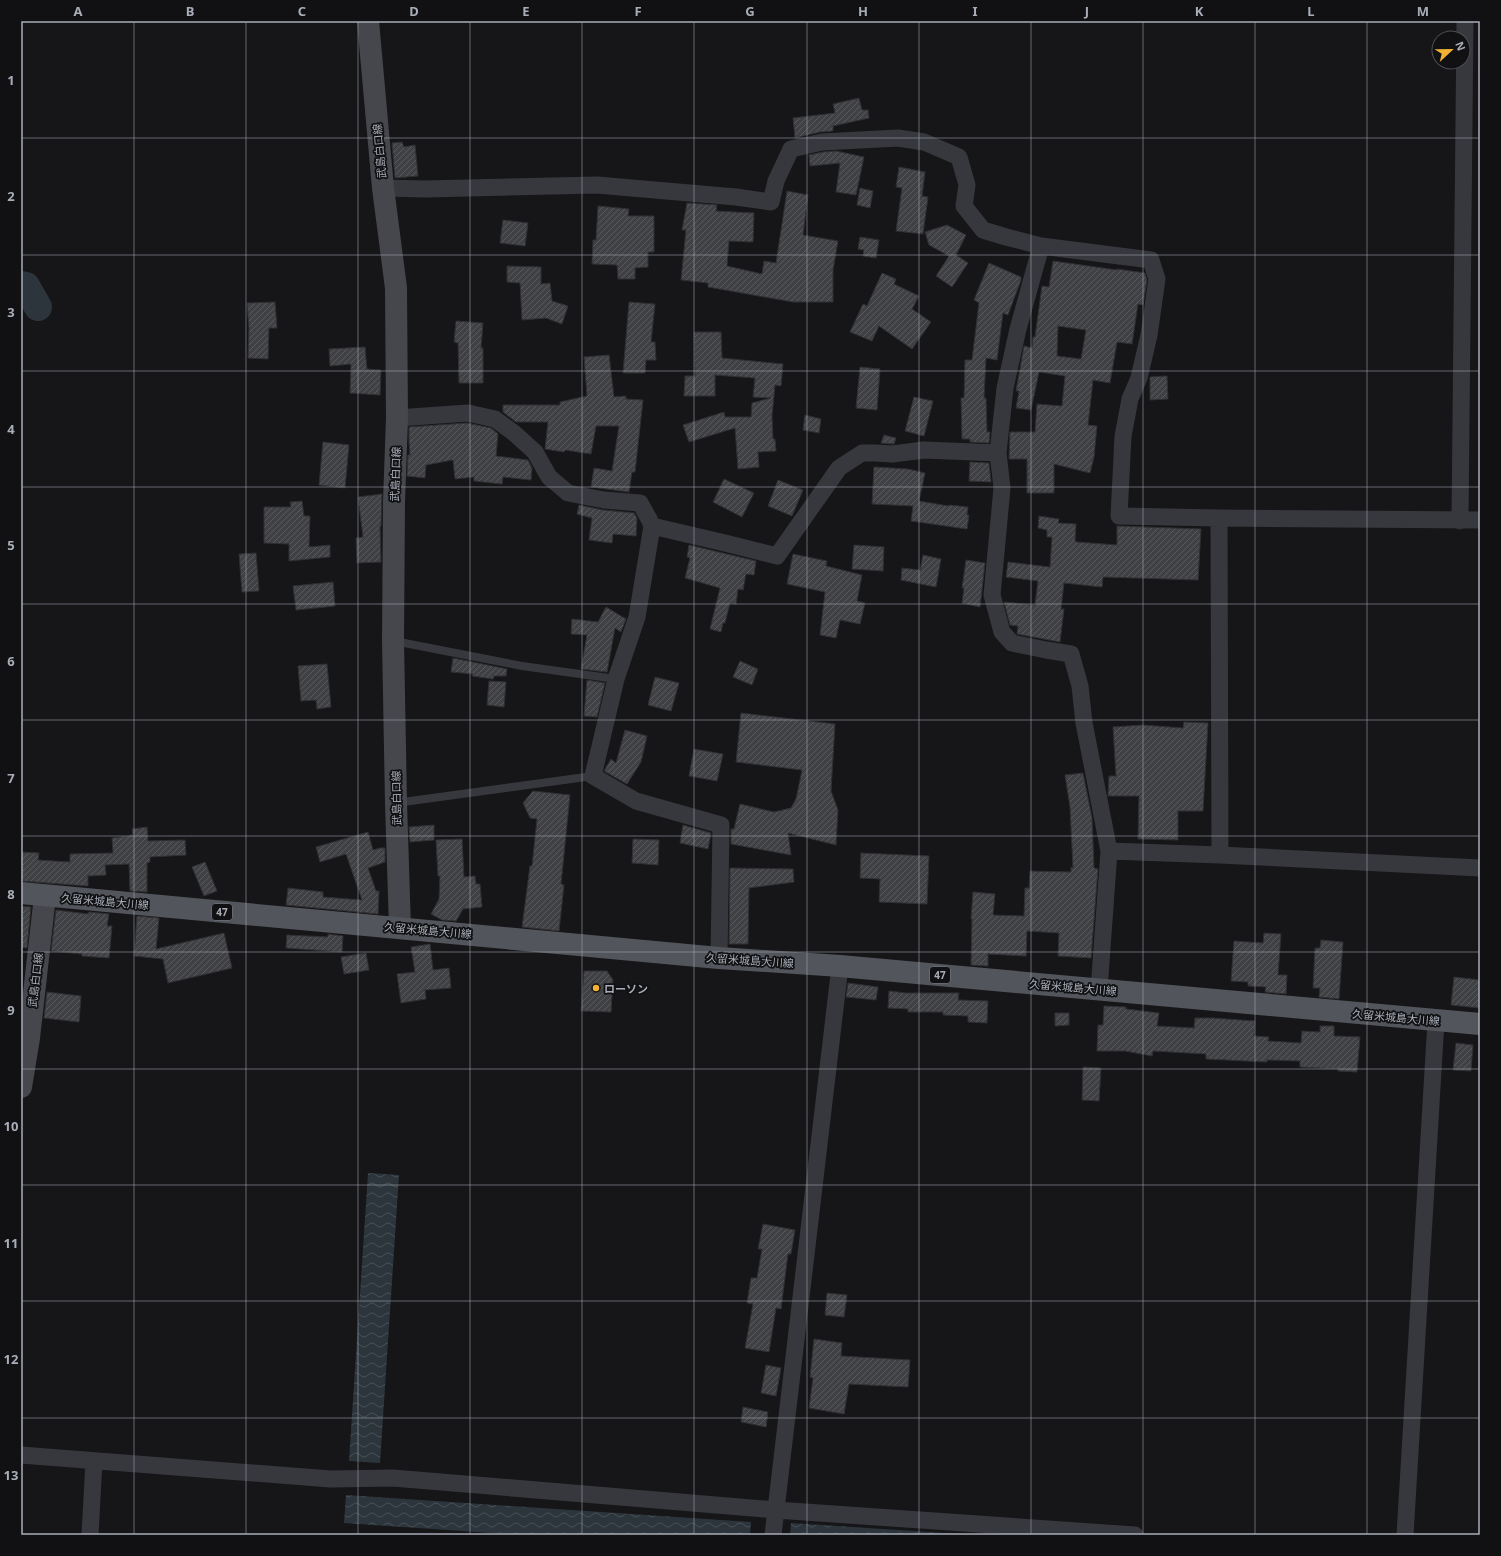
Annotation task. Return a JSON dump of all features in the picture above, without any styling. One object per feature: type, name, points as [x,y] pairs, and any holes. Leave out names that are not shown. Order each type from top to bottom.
[{"type":"main road","name":"武島白口線","points":[[368,21],[383,188],[396,288],[397,418],[394,502],[393,641],[400,928]]},
{"type":"main road","name":"久留米城島大川線","points":[[21,894],[719,958],[840,966],[1480,1024]]},
{"type":"main road","name":"武島白口線","points":[[21,1087],[29,1038],[45,896]]},
{"type":"street","points":[[1460,521],[1466,21]]},
{"type":"street","points":[[383,188],[425,189],[597,185],[722,196],[771,202],[776,181],[791,149],[822,142],[898,138],[924,142],[960,157],[967,185],[964,206],[983,230],[1041,246],[1151,260],[1157,279],[1149,335],[1139,378],[1130,399],[1123,436],[1119,516],[1460,521],[1480,520]]},
{"type":"street","points":[[1041,246],[1018,329],[1005,388],[998,453],[1002,488],[992,595],[1002,632],[1012,643],[1071,654],[1080,686],[1084,723],[1109,851],[1099,990]]},
{"type":"street","points":[[397,418],[468,413],[494,419],[514,433],[535,452],[549,477],[568,493],[604,500],[640,503],[652,526],[637,617],[616,680],[593,776],[636,801],[721,825],[719,958]]},
{"type":"street","points":[[652,526],[777,556],[839,468],[862,454],[875,452],[892,454],[924,450],[998,453]]},
{"type":"street","points":[[1219,518],[1220,855]]},
{"type":"street","points":[[1109,851],[1480,868]]},
{"type":"street","points":[[773,1535],[840,966]]},
{"type":"street","points":[[1405,1535],[1436,1021]]},
{"type":"street","points":[[21,1455],[331,1479],[393,1478],[776,1510],[1135,1535]]},
{"type":"street","points":[[90,1535],[94,1461]]},
{"type":"lane","points":[[393,641],[522,666],[616,680]]},
{"type":"lane","points":[[396,803],[593,776]]},
{"type":"water","points":[[368,1173],[399,1175],[380,1463],[349,1461]]},
{"type":"water","points":[[346,1495],[751,1522],[750,1535],[520,1535],[344,1523]]},
{"type":"water","points":[[791,1523],[975,1535],[790,1535]]},
{"type":"building","points":[[859,98],[862,110],[868,110],[869,118],[833,126],[833,131],[820,132],[795,138],[793,118],[835,113],[833,104]]},
{"type":"building","points":[[402,142],[404,147],[415,145],[418,176],[395,178],[392,143]]},
{"type":"building","points":[[836,151],[864,157],[856,195],[836,192],[840,163],[810,166],[809,155]]},
{"type":"building","points":[[899,167],[925,172],[922,196],[928,197],[923,234],[896,231],[902,188],[896,187]]},
{"type":"building","points":[[860,188],[873,191],[870,208],[857,205]]},
{"type":"building","points":[[787,191],[808,195],[803,235],[838,241],[833,270],[833,302],[793,302],[708,287],[708,283],[681,280],[686,230],[682,230],[687,203],[717,205],[716,211],[754,213],[753,242],[729,241],[727,266],[762,274],[764,261],[776,263]]},
{"type":"building","points":[[598,206],[629,209],[628,216],[654,216],[654,252],[648,252],[648,267],[635,268],[635,279],[618,279],[617,265],[592,264],[593,240],[596,240]]},
{"type":"building","points":[[503,220],[528,223],[525,246],[500,243]]},
{"type":"building","points":[[947,225],[966,235],[956,255],[968,263],[952,287],[936,276],[949,256],[929,245],[925,232]]},
{"type":"building","points":[[860,237],[879,240],[876,258],[863,256],[864,250],[858,249]]},
{"type":"building","points":[[1053,261],[1145,273],[1147,280],[1143,305],[1138,304],[1132,344],[1117,342],[1110,383],[1093,380],[1088,425],[1097,426],[1094,457],[1090,473],[1054,464],[1054,493],[1027,493],[1027,459],[1009,459],[1010,432],[1035,432],[1037,404],[1062,406],[1065,376],[1039,372],[1031,410],[1016,408],[1019,391],[1016,391],[1024,346],[1032,348],[1033,337],[1035,337],[1042,286],[1049,287]],"holes":[[[1058,326],[1086,330],[1081,359],[1057,356]]]},
{"type":"building","points":[[989,263],[1021,277],[1021,280],[1008,315],[1003,313],[997,360],[986,358],[984,398],[986,398],[987,432],[990,432],[989,443],[970,442],[970,439],[962,439],[961,398],[964,398],[965,360],[972,360],[979,303],[974,300]]},
{"type":"building","points":[[507,266],[541,267],[541,284],[550,283],[552,301],[568,306],[562,324],[546,318],[522,320],[520,283],[507,282]]},
{"type":"building","points":[[882,273],[896,279],[894,284],[919,296],[912,309],[931,322],[912,349],[879,326],[872,341],[850,332],[863,304],[867,306]]},
{"type":"building","points":[[275,302],[277,328],[269,328],[268,359],[248,358],[249,328],[247,303]]},
{"type":"building","points":[[629,302],[655,304],[651,342],[655,342],[656,360],[646,360],[645,373],[623,373]]},
{"type":"building","points":[[456,321],[483,323],[481,348],[483,348],[483,383],[459,383],[458,343],[454,342]]},
{"type":"building","points":[[694,332],[721,332],[722,358],[783,364],[781,386],[775,385],[772,416],[773,439],[775,439],[776,451],[758,452],[759,467],[738,469],[735,428],[689,442],[683,425],[724,412],[725,417],[751,417],[752,403],[771,398],[753,397],[755,378],[715,375],[715,396],[684,396],[685,376],[695,376]]},
{"type":"building","points":[[365,347],[367,369],[381,370],[380,395],[350,393],[351,364],[330,366],[329,349]]},
{"type":"building","points":[[609,355],[614,397],[626,396],[626,399],[643,400],[635,472],[632,472],[629,492],[591,487],[594,468],[612,471],[619,426],[596,426],[591,454],[565,450],[564,452],[545,449],[548,422],[516,422],[503,412],[503,405],[560,405],[560,402],[587,396],[584,357]]},
{"type":"building","points":[[860,367],[880,369],[877,410],[856,408]]},
{"type":"building","points":[[1167,376],[1168,399],[1150,400],[1150,377]]},
{"type":"building","points":[[914,397],[933,401],[924,436],[905,431]]},
{"type":"building","points":[[805,415],[821,419],[819,433],[803,430]]},
{"type":"building","points":[[467,423],[491,428],[498,434],[496,456],[528,460],[532,468],[531,480],[503,477],[502,484],[474,481],[474,477],[455,479],[453,460],[426,465],[425,478],[407,476],[408,455],[410,455],[409,427]]},
{"type":"building","points":[[884,435],[896,438],[894,444],[881,443]]},
{"type":"building","points":[[323,442],[349,445],[345,488],[319,485]]},
{"type":"building","points":[[970,462],[989,463],[991,482],[969,481]]},
{"type":"building","points":[[874,467],[908,469],[925,473],[919,501],[948,506],[968,507],[967,515],[969,515],[967,529],[911,521],[913,506],[872,504]]},
{"type":"building","points":[[724,479],[754,493],[742,517],[713,502]]},
{"type":"building","points":[[778,480],[803,490],[792,516],[768,506]]},
{"type":"building","points":[[382,494],[380,526],[381,562],[357,563],[356,538],[363,537],[358,497]]},
{"type":"building","points":[[302,501],[304,516],[310,516],[309,547],[330,545],[330,557],[289,561],[289,544],[264,543],[264,507],[291,507],[290,502]]},
{"type":"building","points":[[579,505],[603,510],[634,513],[637,518],[636,536],[613,534],[612,543],[589,540],[592,518],[577,514]]},
{"type":"building","points":[[1039,516],[1059,519],[1058,523],[1076,524],[1075,541],[1077,542],[1117,545],[1117,526],[1201,529],[1198,580],[1103,577],[1102,587],[1064,583],[1061,609],[1064,609],[1060,642],[1017,634],[1018,626],[1010,625],[1004,602],[1035,605],[1038,581],[1006,577],[1008,562],[1050,567],[1052,537],[1047,537],[1047,530],[1038,528]]},
{"type":"building","points":[[689,545],[756,561],[754,575],[746,574],[743,590],[738,589],[736,604],[730,603],[721,632],[710,629],[720,588],[685,578],[690,558],[687,557]]},
{"type":"building","points":[[854,545],[884,547],[883,571],[852,569]]},
{"type":"building","points":[[256,553],[259,591],[242,592],[239,554]]},
{"type":"building","points":[[793,554],[827,561],[826,566],[862,575],[857,601],[865,603],[860,624],[840,620],[836,638],[820,635],[825,592],[787,584]]},
{"type":"building","points":[[923,555],[941,559],[936,587],[901,580],[902,568],[920,570]]},
{"type":"building","points":[[966,560],[985,563],[980,607],[962,603],[964,588],[962,588]]},
{"type":"building","points":[[333,582],[335,606],[296,610],[293,586]]},
{"type":"building","points":[[606,607],[626,619],[621,632],[615,628],[607,672],[581,669],[587,635],[571,634],[572,619],[598,622]]},
{"type":"building","points":[[453,658],[507,669],[506,676],[494,676],[493,679],[472,676],[473,674],[451,672]]},
{"type":"building","points":[[740,661],[758,669],[752,685],[733,677]]},
{"type":"building","points":[[327,664],[331,707],[317,709],[316,700],[301,701],[298,666]]},
{"type":"building","points":[[655,677],[679,683],[671,711],[648,705]]},
{"type":"building","points":[[587,680],[605,683],[597,717],[584,716]]},
{"type":"building","points":[[489,681],[506,682],[504,707],[487,705]]},
{"type":"building","points":[[741,713],[835,724],[831,791],[838,810],[836,845],[788,833],[791,855],[731,844],[731,829],[734,829],[740,804],[774,812],[791,808],[796,799],[802,770],[736,762]]},
{"type":"building","points":[[1184,722],[1208,723],[1203,811],[1178,811],[1178,840],[1138,839],[1139,796],[1108,796],[1109,776],[1116,776],[1113,727],[1143,725],[1183,728]]},
{"type":"building","points":[[625,730],[647,736],[641,762],[627,784],[604,771],[611,759],[616,763]]},
{"type":"building","points":[[694,749],[723,754],[717,781],[689,776]]},
{"type":"building","points":[[1083,773],[1092,818],[1094,868],[1098,869],[1091,958],[1058,956],[1059,933],[1027,931],[1026,956],[988,954],[988,966],[971,965],[971,919],[973,892],[995,894],[993,915],[1024,916],[1025,888],[1029,888],[1030,871],[1071,872],[1071,867],[1073,868],[1070,807],[1065,775]]},
{"type":"building","points":[[533,791],[570,795],[561,884],[564,885],[559,931],[522,927],[530,866],[532,866],[537,819],[530,818],[523,803]]},
{"type":"building","points":[[434,825],[434,840],[410,842],[409,827]]},
{"type":"building","points":[[683,825],[711,833],[708,849],[680,843]]},
{"type":"building","points":[[147,827],[148,841],[185,840],[186,855],[150,857],[150,862],[147,863],[147,892],[130,891],[129,864],[105,865],[106,875],[88,876],[88,886],[21,881],[21,852],[39,853],[38,860],[70,862],[70,854],[113,853],[112,838],[130,836],[133,835],[132,829]]},
{"type":"building","points":[[368,832],[373,850],[385,848],[385,862],[368,868],[376,891],[379,891],[378,914],[286,905],[288,888],[323,892],[323,897],[362,900],[346,854],[320,862],[316,847]]},
{"type":"building","points":[[462,839],[464,877],[475,876],[476,884],[480,884],[482,907],[463,909],[456,921],[442,920],[431,914],[439,899],[440,876],[438,876],[436,840]]},
{"type":"building","points":[[633,839],[659,840],[658,865],[632,863]]},
{"type":"building","points":[[861,853],[929,856],[927,904],[879,902],[880,879],[860,878]]},
{"type":"building","points":[[205,862],[217,891],[204,896],[192,867]]},
{"type":"building","points":[[730,868],[793,869],[794,882],[749,888],[748,944],[729,944]]},
{"type":"building","points":[[21,906],[31,907],[27,948],[21,947]]},
{"type":"building","points":[[56,910],[88,914],[89,912],[109,914],[107,926],[112,926],[109,958],[82,956],[82,954],[51,951]]},
{"type":"building","points":[[137,916],[159,918],[156,949],[224,933],[232,968],[168,983],[163,959],[134,956]]},
{"type":"building","points":[[1264,933],[1281,934],[1278,975],[1287,975],[1286,994],[1265,992],[1266,987],[1248,986],[1248,982],[1231,981],[1234,941],[1263,943]]},
{"type":"building","points":[[328,934],[343,936],[342,952],[286,948],[287,935],[328,937]]},
{"type":"building","points":[[1321,940],[1343,942],[1339,999],[1319,997],[1320,988],[1313,988],[1315,948],[1320,948]]},
{"type":"building","points":[[430,944],[433,970],[449,968],[451,988],[425,990],[426,999],[401,1003],[397,974],[415,972],[411,947]]},
{"type":"building","points":[[366,953],[369,970],[344,974],[341,957]]},
{"type":"building","points":[[584,971],[607,971],[613,980],[611,1012],[581,1011]]},
{"type":"building","points":[[1454,977],[1480,980],[1480,1008],[1451,1005]]},
{"type":"building","points":[[848,983],[878,987],[876,1000],[846,997]]},
{"type":"building","points":[[889,991],[906,993],[959,993],[958,1000],[988,1001],[987,1023],[968,1022],[968,1016],[943,1015],[943,1012],[908,1012],[908,1009],[888,1008]]},
{"type":"building","points":[[47,992],[81,996],[79,1022],[44,1018]]},
{"type":"building","points":[[1104,1006],[1126,1007],[1126,1009],[1159,1013],[1157,1026],[1194,1028],[1195,1018],[1255,1021],[1254,1036],[1269,1037],[1268,1041],[1301,1043],[1302,1031],[1320,1032],[1320,1026],[1334,1026],[1334,1036],[1360,1037],[1357,1072],[1338,1071],[1338,1069],[1300,1067],[1300,1061],[1267,1060],[1267,1062],[1206,1059],[1206,1054],[1153,1051],[1152,1056],[1125,1051],[1097,1051],[1098,1025],[1103,1025]]},
{"type":"building","points":[[1055,1013],[1069,1013],[1069,1025],[1055,1026]]},
{"type":"building","points":[[1456,1043],[1473,1045],[1471,1071],[1453,1070]]},
{"type":"building","points":[[1083,1067],[1101,1068],[1099,1101],[1082,1100]]},
{"type":"building","points":[[763,1224],[795,1230],[791,1254],[788,1254],[781,1309],[776,1308],[769,1352],[745,1348],[753,1304],[747,1303],[751,1278],[757,1278],[762,1249],[758,1249]]},
{"type":"building","points":[[827,1293],[847,1295],[844,1317],[825,1315]]},
{"type":"building","points":[[814,1339],[842,1343],[841,1356],[910,1360],[908,1387],[849,1384],[844,1414],[809,1408],[813,1378],[810,1377]]},
{"type":"building","points":[[766,1365],[781,1368],[776,1396],[761,1393]]},
{"type":"building","points":[[743,1407],[768,1412],[766,1427],[741,1422]]},
{"type":"waterway","points":[[21,285],[26,286],[38,307]]},
{"type":"place","name":"ローソン","points":[[596,988]]}]
